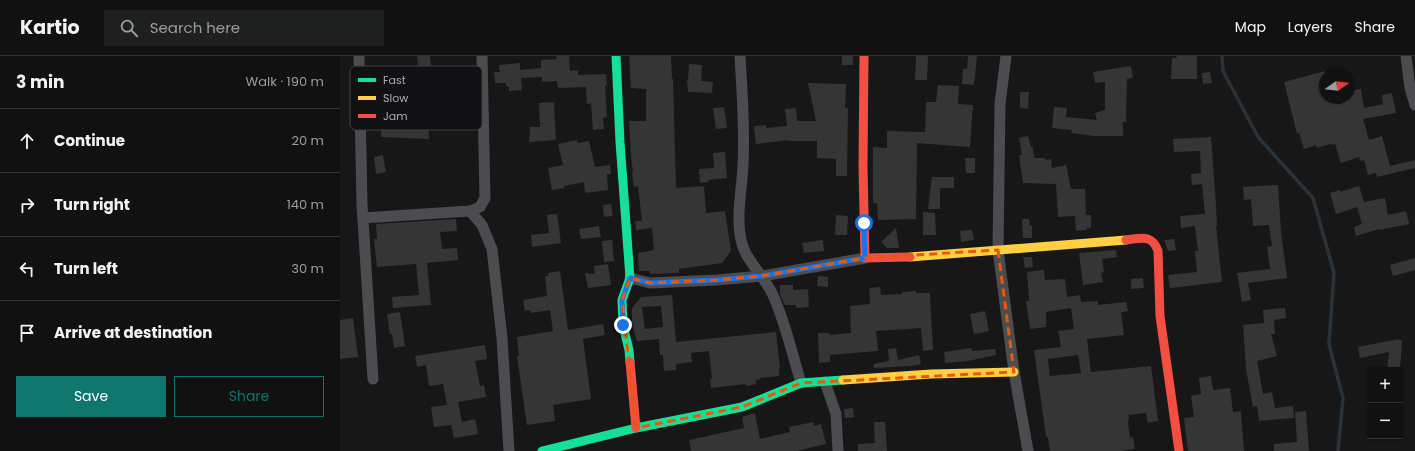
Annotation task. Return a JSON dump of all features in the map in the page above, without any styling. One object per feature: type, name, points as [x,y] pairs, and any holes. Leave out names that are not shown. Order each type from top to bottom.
[{"type":"street","points":[[359,56],[359,66]]},
{"type":"street","points":[[363,218],[470,211],[480,206],[485,198],[482,56]]},
{"type":"street","points":[[616,56],[620,142],[630,278],[622,300],[623,325],[629,350],[636,428]]},
{"type":"street","points":[[740,56],[744,137],[739,221],[742,244],[744,251],[772,293],[801,383]]},
{"type":"street","points":[[864,56],[863,167],[865,258]]},
{"type":"street","points":[[1006,56],[1000,104],[998,250],[1014,372],[1028,451]]},
{"type":"street","points":[[1406,56],[1410,88],[1415,105]]},
{"type":"street","points":[[361,130],[363,218],[373,379]]},
{"type":"street","points":[[470,211],[482,225],[492,249],[502,338],[509,451]]},
{"type":"street","points":[[630,278],[650,283],[717,280],[762,276],[865,258],[885,258],[998,250],[1147,238],[1153,240],[1158,251],[1161,322],[1179,451]]},
{"type":"street","points":[[542,451],[636,428],[742,406],[801,383],[931,374],[1014,372]]},
{"type":"street","points":[[825,382],[836,414],[838,451]]},
{"type":"highlighted area","points":[[998,250],[1014,372],[801,383],[742,407],[636,428],[622,300],[630,278],[650,283],[717,280],[762,276],[865,258]]},
{"type":"building","points":[[417,56],[430,56],[431,66],[418,66]]},
{"type":"building","points":[[556,56],[569,56],[570,71],[578,70],[578,75],[606,74],[607,86],[605,86],[607,117],[603,118],[604,129],[593,130],[591,103],[587,104],[586,87],[558,88],[557,81],[542,82],[542,77],[521,78],[522,90],[509,91],[509,87],[506,86],[506,83],[495,83],[494,72],[500,72],[499,65],[520,63],[520,70],[541,68],[541,60],[557,59]]},
{"type":"building","points":[[629,56],[671,56],[676,188],[704,186],[706,213],[725,211],[731,251],[722,263],[679,269],[679,273],[650,274],[650,271],[639,271],[638,253],[654,250],[652,228],[636,230],[635,221],[642,221],[638,186],[634,187],[632,173],[629,121],[646,121],[646,89],[631,88]]},
{"type":"building","points":[[842,56],[853,56],[853,65],[842,65]]},
{"type":"building","points":[[916,56],[928,56],[927,80],[915,80]]},
{"type":"building","points":[[968,56],[977,56],[974,85],[962,84],[963,69],[967,69]]},
{"type":"building","points":[[1176,56],[1197,56],[1197,79],[1171,79],[1172,58],[1177,58]]},
{"type":"building","points":[[689,64],[702,65],[701,81],[713,82],[712,93],[688,92],[687,80]]},
{"type":"building","points":[[1131,66],[1133,78],[1127,79],[1126,122],[1123,122],[1123,136],[1094,136],[1071,133],[1072,130],[1052,128],[1054,107],[1067,108],[1066,117],[1097,120],[1095,113],[1105,110],[1105,82],[1095,83],[1093,72]]},
{"type":"building","points":[[1210,72],[1212,83],[1203,84],[1202,73]]},
{"type":"building","points":[[1319,73],[1319,104],[1355,104],[1355,90],[1361,89],[1364,108],[1383,104],[1382,95],[1392,93],[1396,113],[1363,119],[1369,140],[1382,136],[1390,166],[1415,160],[1415,168],[1377,177],[1376,173],[1368,175],[1364,160],[1360,161],[1359,157],[1341,163],[1335,144],[1317,148],[1316,145],[1304,149],[1299,133],[1297,134],[1284,82]]},
{"type":"building","points":[[808,83],[846,84],[845,108],[848,108],[847,176],[836,176],[836,159],[817,158],[817,141],[788,140],[756,144],[754,126],[766,125],[766,128],[787,126],[785,109],[796,108],[797,121],[816,121]]},
{"type":"building","points":[[938,85],[959,86],[958,104],[973,105],[970,147],[917,143],[916,219],[878,220],[877,203],[873,203],[873,147],[887,148],[887,131],[925,132],[926,102],[936,102]]},
{"type":"building","points":[[1020,92],[1029,92],[1028,109],[1020,108]]},
{"type":"building","points":[[554,102],[556,140],[529,142],[530,127],[540,127],[539,103]]},
{"type":"building","points":[[724,107],[727,128],[716,129],[713,108]]},
{"type":"building","points":[[381,130],[428,130],[429,139],[381,137]]},
{"type":"building","points":[[1028,136],[1031,147],[1033,147],[1034,158],[1045,158],[1045,160],[1051,159],[1052,168],[1066,165],[1071,189],[1085,189],[1086,215],[1091,215],[1091,228],[1076,231],[1075,216],[1058,217],[1056,184],[1023,183],[1019,155],[1022,155],[1019,138]]},
{"type":"building","points":[[1211,137],[1216,226],[1222,282],[1170,288],[1168,275],[1197,272],[1195,251],[1198,251],[1195,226],[1181,228],[1180,216],[1205,214],[1202,184],[1192,185],[1191,174],[1201,173],[1200,151],[1174,152],[1173,139]]},
{"type":"building","points":[[577,140],[578,143],[589,141],[595,167],[610,165],[611,174],[607,174],[608,190],[585,193],[584,182],[552,190],[548,168],[563,165],[558,144]]},
{"type":"building","points":[[725,152],[727,178],[708,180],[709,182],[700,183],[699,169],[714,168],[713,153]]},
{"type":"building","points":[[383,155],[386,172],[376,174],[374,157]]},
{"type":"building","points":[[965,158],[975,158],[975,173],[966,173]]},
{"type":"building","points":[[932,177],[954,177],[954,188],[940,188],[940,209],[928,209]]},
{"type":"building","points":[[1278,185],[1281,231],[1287,278],[1248,283],[1251,300],[1242,302],[1237,273],[1270,269],[1267,247],[1272,246],[1269,225],[1253,226],[1251,199],[1244,200],[1243,187]]},
{"type":"building","points":[[1359,186],[1364,202],[1385,198],[1388,215],[1406,211],[1409,224],[1379,229],[1356,236],[1354,227],[1362,224],[1357,207],[1336,214],[1330,193],[1340,190],[1340,192]]},
{"type":"building","points":[[611,204],[613,216],[604,217],[603,205]]},
{"type":"building","points":[[923,212],[935,213],[936,235],[923,235]]},
{"type":"building","points":[[557,214],[561,243],[532,247],[531,235],[549,233],[547,215]]},
{"type":"building","points":[[836,215],[848,216],[847,235],[835,235]]},
{"type":"building","points":[[456,219],[457,231],[440,232],[442,249],[457,248],[458,260],[427,263],[431,305],[393,308],[392,297],[419,295],[416,264],[377,267],[374,239],[377,239],[376,224]]},
{"type":"building","points":[[1022,219],[1029,219],[1030,226],[1032,226],[1032,238],[1023,238]]},
{"type":"building","points":[[599,226],[601,237],[581,239],[579,229]]},
{"type":"building","points":[[896,228],[899,248],[887,248],[881,242]]},
{"type":"building","points":[[972,230],[974,240],[961,242],[960,231]]},
{"type":"building","points":[[1174,239],[1176,250],[1168,251],[1164,240]]},
{"type":"building","points":[[612,240],[614,261],[604,262],[602,241]]},
{"type":"building","points":[[823,240],[824,251],[804,253],[802,243]]},
{"type":"building","points":[[1116,250],[1117,257],[1102,259],[1104,272],[1101,273],[1103,282],[1083,285],[1079,253]]},
{"type":"building","points":[[1023,257],[1032,257],[1033,267],[1025,268]]},
{"type":"building","points":[[1415,258],[1415,270],[1393,276],[1390,265]]},
{"type":"building","points":[[608,264],[611,285],[588,288],[585,273],[595,274],[594,266]]},
{"type":"building","points":[[1044,270],[1045,280],[1065,279],[1067,297],[1080,295],[1081,302],[1098,301],[1098,305],[1126,302],[1128,311],[1121,312],[1124,335],[1087,339],[1091,372],[1151,366],[1158,421],[1148,423],[1146,413],[1129,415],[1128,423],[1130,438],[1133,437],[1135,449],[1120,451],[1050,451],[1048,437],[1046,437],[1034,350],[1061,347],[1058,331],[1074,329],[1071,308],[1046,312],[1046,327],[1030,329],[1026,301],[1029,301],[1027,272]],"holes":[[[1078,355],[1081,373],[1050,376],[1048,359]]]},
{"type":"building","points":[[560,271],[568,330],[603,324],[605,335],[583,339],[591,399],[553,405],[555,421],[527,425],[517,356],[519,356],[517,337],[553,331],[550,310],[531,313],[530,310],[525,311],[523,300],[547,296],[545,276],[548,276],[548,273]]},
{"type":"building","points":[[818,276],[828,277],[828,287],[817,286]]},
{"type":"building","points":[[1143,278],[1144,288],[1131,289],[1131,279]]},
{"type":"building","points":[[780,285],[793,285],[793,290],[808,289],[809,307],[796,308],[796,305],[785,305],[780,295]]},
{"type":"building","points":[[880,287],[881,295],[902,294],[902,292],[916,291],[916,293],[930,293],[933,350],[923,351],[921,328],[876,331],[878,351],[830,355],[830,362],[819,363],[818,333],[829,333],[829,335],[851,333],[850,306],[870,304],[869,288]]},
{"type":"building","points":[[672,295],[676,342],[776,332],[780,369],[779,376],[760,378],[756,380],[756,384],[747,386],[746,384],[711,388],[710,379],[712,379],[709,351],[691,353],[692,362],[676,364],[676,370],[664,371],[663,355],[660,355],[659,339],[637,341],[632,324],[632,308],[641,297]],"holes":[[[661,306],[663,327],[645,329],[642,307]]]},
{"type":"building","points":[[1285,308],[1286,318],[1274,320],[1275,334],[1271,334],[1277,356],[1257,361],[1263,394],[1272,392],[1275,408],[1293,406],[1294,418],[1259,421],[1257,406],[1253,407],[1246,369],[1243,325],[1264,323],[1263,310]]},
{"type":"building","points":[[985,311],[989,331],[974,334],[970,314]]},
{"type":"building","points":[[400,312],[405,346],[394,348],[387,314]]},
{"type":"building","points":[[353,318],[358,357],[340,359],[340,320]]},
{"type":"building","points":[[1399,339],[1400,341],[1402,340],[1400,367],[1387,367],[1389,352],[1360,358],[1358,347]]},
{"type":"building","points":[[485,345],[487,359],[475,361],[480,386],[484,385],[486,397],[458,402],[462,422],[475,419],[478,434],[454,438],[451,425],[434,427],[431,407],[447,405],[443,384],[429,386],[426,365],[417,367],[415,356]]},
{"type":"building","points":[[896,348],[898,360],[919,355],[921,364],[874,368],[874,364],[889,361],[888,349]]},
{"type":"building","points":[[971,348],[972,351],[995,349],[996,355],[968,361],[945,363],[944,352]]},
{"type":"building","points":[[1211,376],[1213,390],[1230,388],[1233,412],[1241,411],[1244,451],[1188,451],[1184,418],[1194,417],[1191,396],[1201,394],[1199,378]]},
{"type":"building","points":[[853,408],[854,417],[845,418],[844,409]]},
{"type":"building","points":[[1306,411],[1309,451],[1274,451],[1274,444],[1297,442],[1295,412]]},
{"type":"building","points":[[755,413],[760,439],[790,432],[789,427],[813,422],[814,426],[821,424],[826,444],[797,451],[691,451],[689,440],[744,428],[742,417]]},
{"type":"building","points":[[874,422],[885,422],[887,451],[858,451],[858,444],[875,443]]},
{"type":"waterway","points":[[1222,56],[1223,71],[1258,137],[1313,198],[1334,273],[1329,344],[1343,398],[1338,451]]},
{"type":"traffic: fast","points":[[616,56],[620,142],[630,278],[622,300],[623,325],[629,350],[630,362]]},
{"type":"traffic: fast","points":[[542,451],[636,428],[742,407],[801,383],[843,380]]},
{"type":"traffic: slow","points":[[910,257],[1126,240]]},
{"type":"traffic: slow","points":[[843,380],[931,374],[1014,372]]},
{"type":"traffic: jam","points":[[864,56],[863,167],[865,258],[910,257]]},
{"type":"traffic: jam","points":[[1126,240],[1145,238],[1153,242],[1158,251],[1160,316],[1179,451]]},
{"type":"traffic: jam","points":[[630,362],[636,428]]},
{"type":"route","points":[[623,325],[622,300],[630,278],[650,283],[717,280],[762,276],[832,265],[865,258],[864,223]]}]
